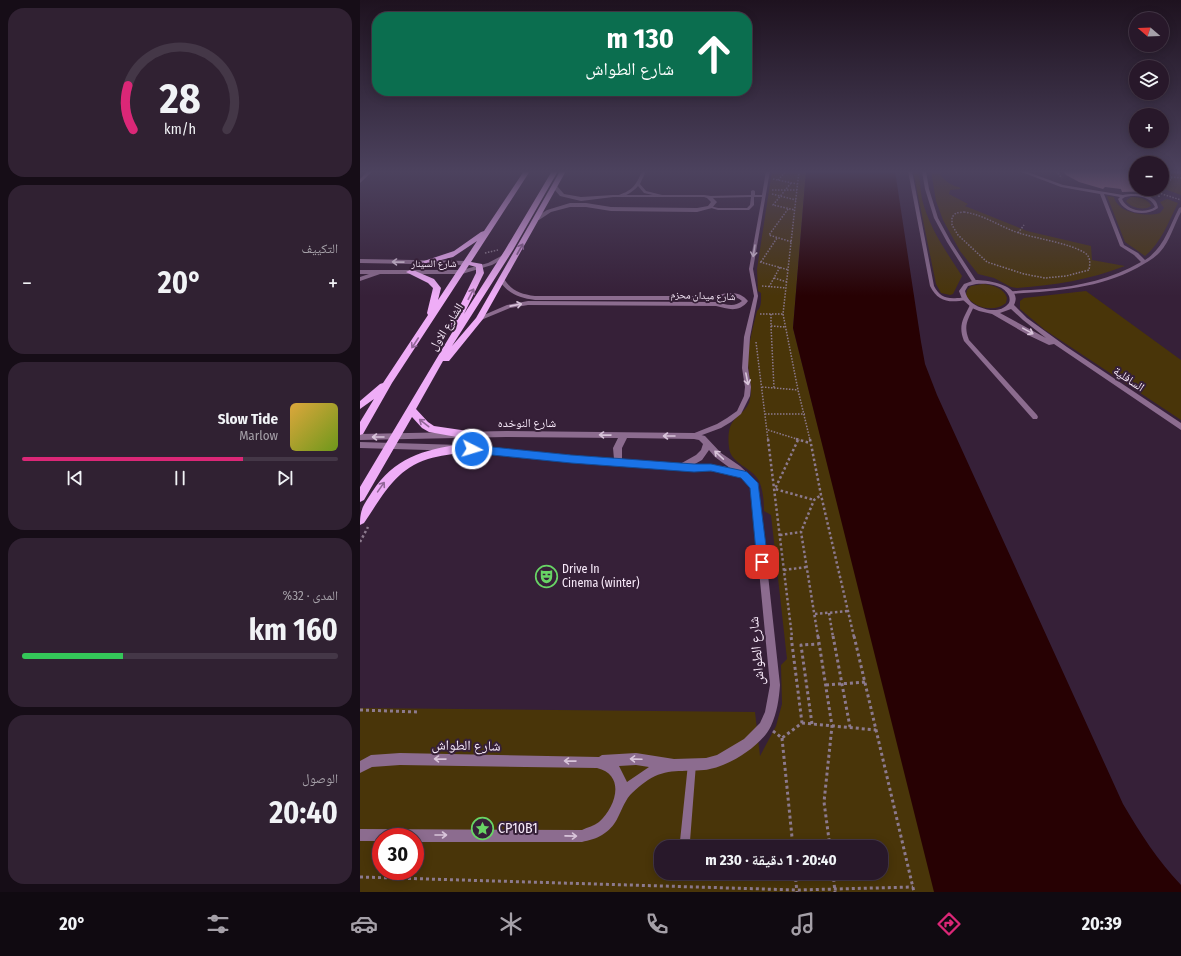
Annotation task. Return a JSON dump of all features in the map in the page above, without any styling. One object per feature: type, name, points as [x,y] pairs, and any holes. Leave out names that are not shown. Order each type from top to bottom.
[{"type":"main road","name":"الشارع الاول","points":[[360,432],[390,381],[500,213]]},
{"type":"main road","name":"الشارع الاول","points":[[360,497],[450,342],[529,213]]},
{"type":"main road","points":[[430,378],[480,319],[540,213]]},
{"type":"main road","points":[[425,262],[440,260],[457,253],[490,228]]},
{"type":"main road","points":[[450,342],[453,326],[479,279],[480,267],[478,264],[468,263]]},
{"type":"main road","points":[[410,272],[431,281],[437,288],[428,322]]},
{"type":"main road","points":[[360,406],[390,381]]},
{"type":"main road","points":[[411,410],[424,425],[468,435]]},
{"type":"main road","points":[[360,520],[382,486],[401,467],[430,453],[461,448]]},
{"type":"street","points":[[537,218],[548,213]]},
{"type":"street","name":"شارع السينار","points":[[360,272],[462,272],[480,267],[503,253]]},
{"type":"street","name":"شارع السينار","points":[[360,261],[468,263]]},
{"type":"street","points":[[360,279],[381,272]]},
{"type":"street","name":"شارع ميدان محزم","points":[[480,319],[509,306],[528,303],[716,304],[734,308],[742,305],[745,301],[741,296],[733,294],[708,298],[535,298],[511,292],[506,288],[502,280]]},
{"type":"street","points":[[975,282],[992,283],[1002,287],[1010,293],[1012,298],[1011,305],[1005,310],[994,312],[982,310],[972,306],[964,299],[962,292],[963,288],[970,283],[975,282]]},
{"type":"street","name":"السافلية","points":[[1011,305],[1025,319],[1065,349],[1181,427]]},
{"type":"street","name":"السافلية","points":[[994,312],[1032,334],[1065,349]]},
{"type":"street","name":"شارع النوخده","points":[[393,441],[468,435],[694,436]]},
{"type":"street","points":[[619,462],[616,452],[625,435]]},
{"type":"street","name":"شارع الطواش","points":[[360,767],[371,761],[400,759],[597,762],[636,759],[674,764],[712,763],[734,753],[752,741],[765,726],[774,699],[775,685],[755,486],[737,468],[718,455],[702,438],[694,436]]},
{"type":"street","name":"شارع النوخده","points":[[360,437],[461,448],[679,466],[692,462],[702,456],[707,448],[707,443]]},
{"type":"street","points":[[360,445],[393,441]]},
{"type":"street","points":[[679,466],[723,469],[744,474]]},
{"type":"street","name":"شارع الطواش","points":[[597,762],[608,765],[614,770],[621,786],[621,796]]},
{"type":"street","name":"شارع الطواش","points":[[360,835],[582,836],[597,831],[608,821],[616,809],[621,796],[630,786],[646,775],[663,767],[674,764]]},
{"type":"lane","points":[[694,436],[729,420],[739,412],[748,396],[745,368],[747,337],[756,296],[751,269],[761,213]]},
{"type":"lane","points":[[918,213],[932,286],[935,293],[939,298],[954,300],[964,299]]},
{"type":"lane","points":[[934,213],[939,227],[975,282]]},
{"type":"lane","points":[[1109,213],[1122,246],[1136,254],[1144,262]]},
{"type":"lane","points":[[1010,293],[1086,285],[1115,277],[1151,258],[1160,249],[1179,213]]},
{"type":"lane","points":[[972,306],[963,324],[963,330],[967,341],[1035,416]]},
{"type":"lane","points":[[685,840],[692,764]]},
{"type":"path","points":[[785,213],[769,235],[792,242]]},
{"type":"path","points":[[795,213],[783,314],[785,327],[798,390],[805,414],[821,496],[914,892]]},
{"type":"path","points":[[956,213],[969,213],[1018,233],[1084,252],[1090,261],[1090,269],[1069,277],[1039,278],[1024,275],[993,264],[982,258],[961,238],[951,223],[952,217],[956,213]]},
{"type":"path","points":[[1018,233],[1024,225]]},
{"type":"path","points":[[777,238],[760,262],[789,270]]},
{"type":"path","points":[[485,253],[503,253]]},
{"type":"path","points":[[769,287],[780,267]]},
{"type":"path","points":[[774,278],[787,282]]},
{"type":"path","points":[[771,314],[774,388]]},
{"type":"path","points":[[771,326],[785,327]]},
{"type":"path","points":[[762,387],[798,390]]},
{"type":"path","points":[[802,723],[765,414],[805,414]]},
{"type":"path","points":[[768,430],[810,443]]},
{"type":"path","points":[[775,489],[798,440]]},
{"type":"path","points":[[775,489],[814,500]]},
{"type":"path","points":[[821,496],[814,500],[801,532],[832,726],[824,802],[829,840]]},
{"type":"path","points":[[780,535],[801,532]]},
{"type":"path","points":[[784,570],[807,567]]},
{"type":"path","points":[[815,614],[848,611]]},
{"type":"path","points":[[829,613],[850,727]]},
{"type":"path","points":[[812,724],[800,645],[820,644]]},
{"type":"path","points":[[826,685],[865,682]]},
{"type":"path","points":[[360,710],[419,712]]},
{"type":"path","points":[[782,738],[802,723],[876,730]]},
{"type":"path","points":[[765,726],[782,738],[792,840]]},
{"type":"path","points":[[360,877],[797,891],[835,891],[913,887]]},
{"type":"path","points":[[796,880],[797,891]]},
{"type":"path","points":[[834,880],[835,891]]},
{"type":"shaded area","points":[[766,213],[803,213],[793,328],[936,892],[360,892],[360,708],[755,712],[760,756],[776,726],[782,704],[781,665],[787,659],[771,515],[764,511],[763,496],[759,481],[752,472],[733,458],[730,453],[728,438],[731,425],[747,407],[751,395],[748,362],[749,349],[755,317],[760,307],[761,293],[758,291],[757,269]]},
{"type":"shaded area","points":[[803,213],[901,213],[925,364],[937,395],[1123,804],[1150,846],[1181,885],[1181,892],[934,892],[793,328]]},
{"type":"shaded area","points":[[921,213],[926,213],[939,239],[962,276],[953,294],[950,295],[941,293],[936,284]]},
{"type":"shaded area","points":[[940,213],[981,213],[1027,231],[1091,246],[1092,260],[1125,266],[1098,275],[1072,281],[1017,288],[1011,287],[994,278],[978,274],[960,251]]},
{"type":"shaded area","points":[[1114,213],[1133,213],[1148,215],[1160,213],[1173,213],[1156,245],[1145,256],[1125,242]]},
{"type":"shaded area","points":[[983,284],[1001,289],[1006,295],[1006,303],[996,308],[984,308],[969,299],[966,295],[967,290],[971,286]]},
{"type":"shaded area","points":[[1086,291],[1181,360],[1181,420],[1045,330],[1020,309],[1020,301],[1024,298]]},
{"type":"place","name":"Drive In Cinema (winter)","points":[[546,576]]},
{"type":"place","name":"CP10B1","points":[[483,828]]},
{"type":"route","points":[[472,449],[571,459],[723,469],[744,474],[755,486],[762,562]]}]
